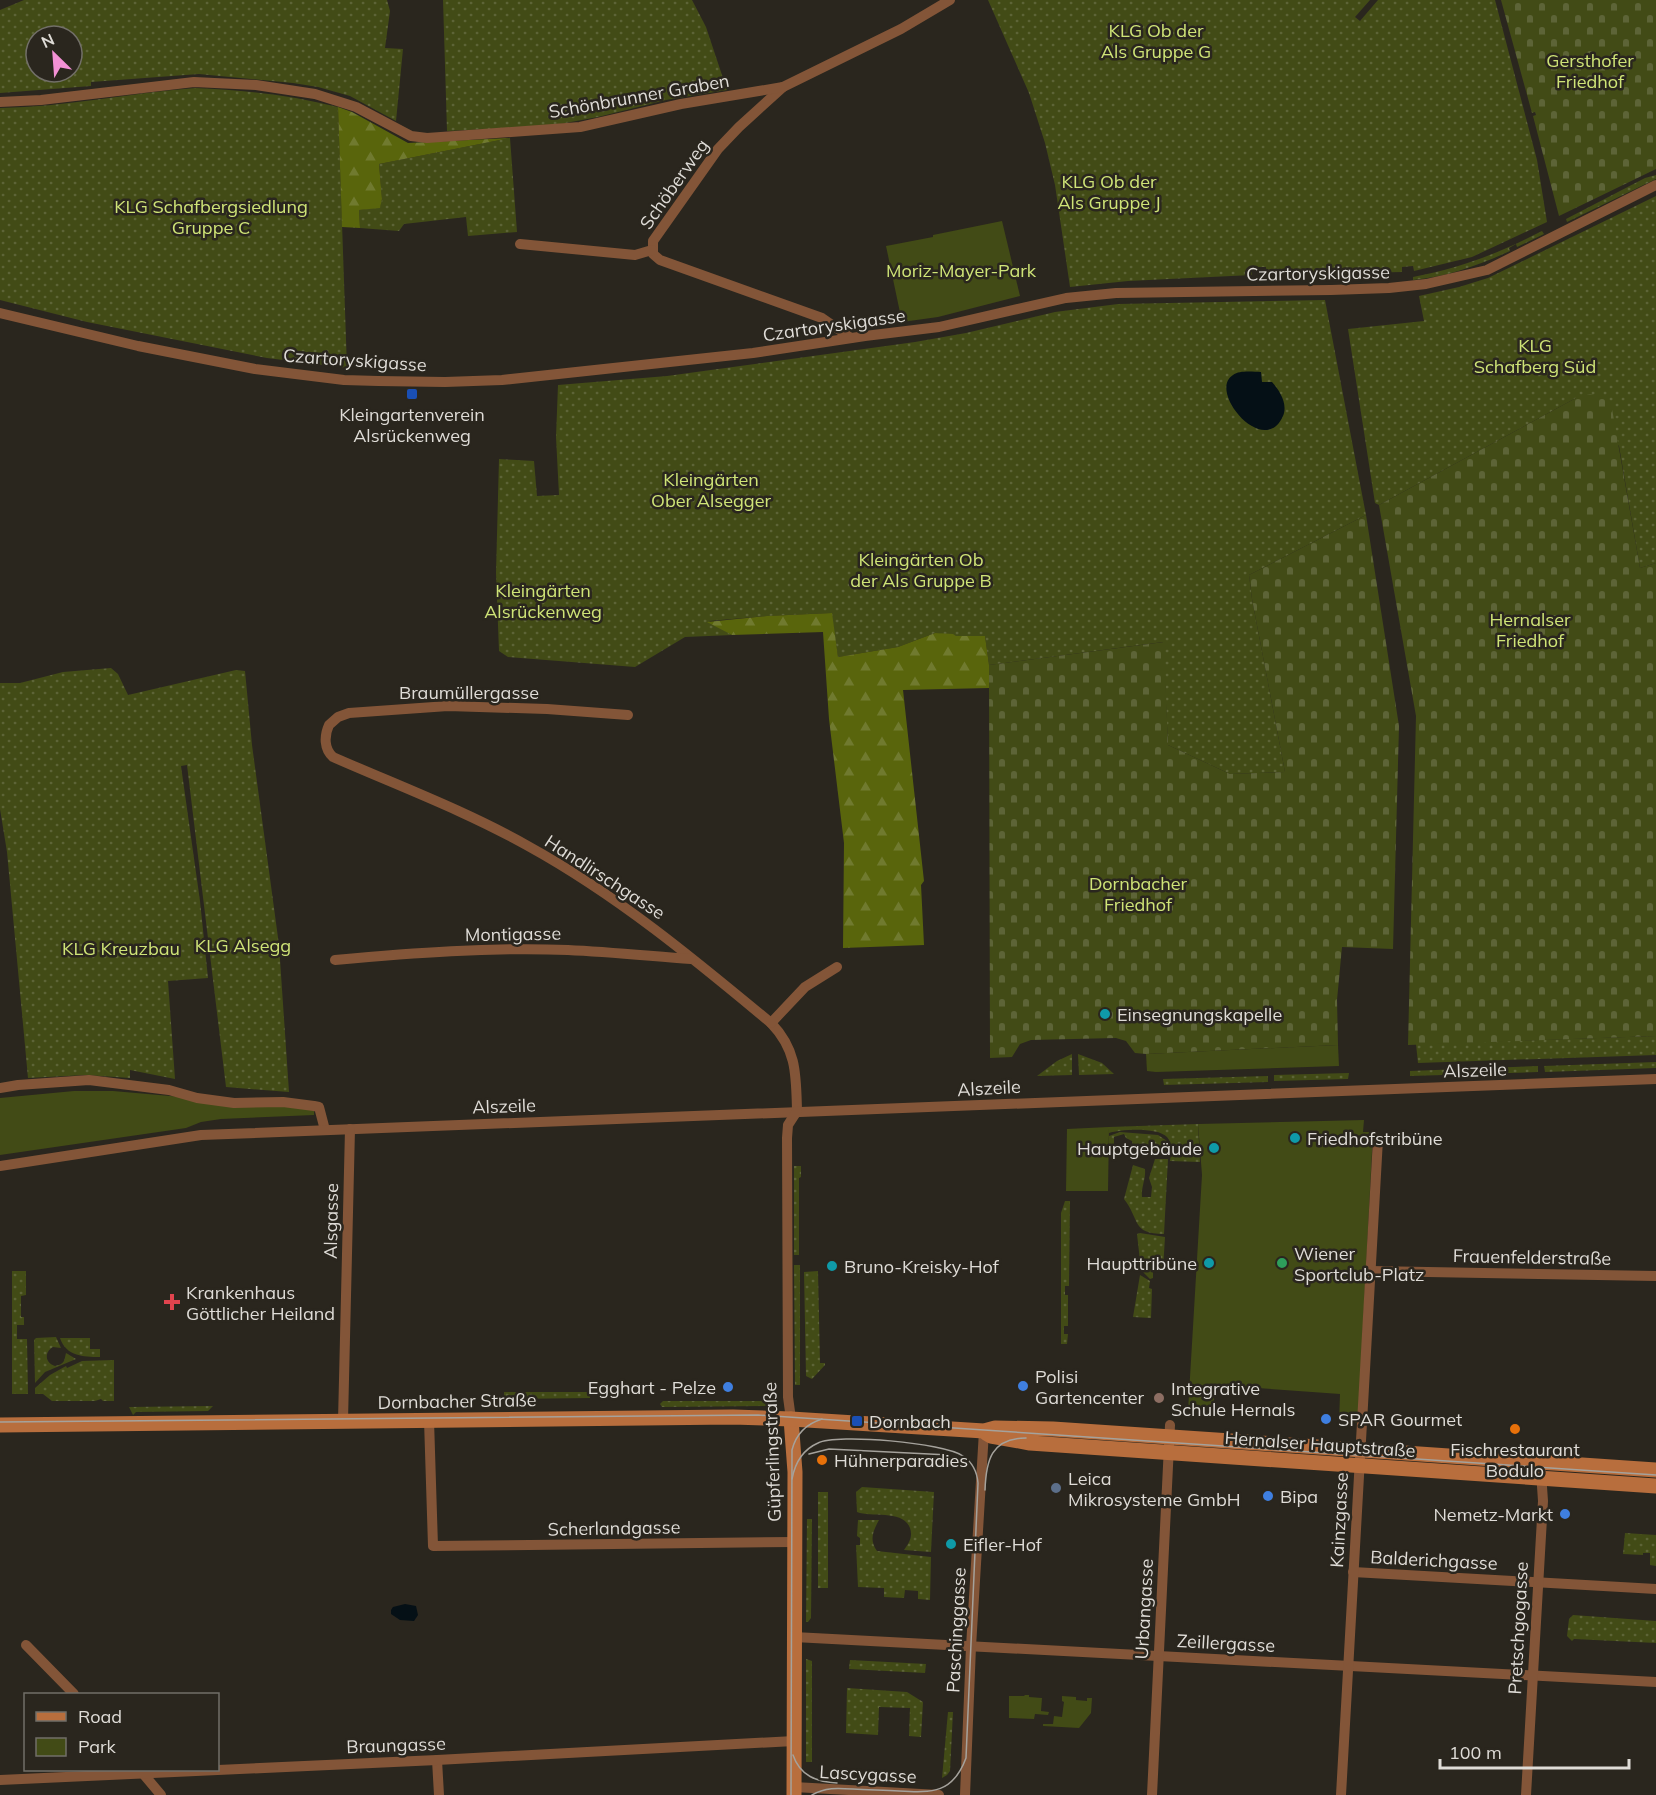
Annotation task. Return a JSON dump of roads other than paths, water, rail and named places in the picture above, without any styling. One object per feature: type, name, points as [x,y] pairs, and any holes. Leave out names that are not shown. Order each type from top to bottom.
[{"type":"main road","name":"Dornbacher Straße","points":[[0,1416],[57,1416],[122,1424]]},
{"type":"main road","name":"Dornbacher Straße","points":[[0,1425],[792,1419]]},
{"type":"main road","name":"Hernalser Hauptstraße","points":[[792,1419],[984,1431],[995,1428],[1170,1431],[1360,1444],[1542,1477],[1656,1470]]},
{"type":"main road","name":"Güpferlingstraße","points":[[792,1419],[794,1453],[794,1791]]},
{"type":"main road","name":"Hernalser Hauptstraße","points":[[984,1431],[991,1436],[1030,1443],[1656,1486]]},
{"type":"street","name":"Schönbrunner Graben","points":[[0,102],[41,100],[194,82],[256,85],[315,94],[356,107],[411,136],[427,138],[580,127],[681,104],[783,87],[901,29],[950,0]]},
{"type":"street","name":"Schöberweg","points":[[783,87],[718,149],[654,241],[653,255],[660,260],[822,318],[851,338]]},
{"type":"street","name":"Czartoryskigasse","points":[[0,313],[128,344],[255,369],[344,380],[410,383],[502,380],[590,372],[939,327],[1066,298],[1116,293],[1327,290],[1426,285],[1487,270],[1656,185]]},
{"type":"street","points":[[520,244],[635,255],[652,250]]},
{"type":"street","name":"Braumüllergasse","points":[[326,740],[329,725],[338,717],[349,713],[396,709],[491,706],[628,715]]},
{"type":"street","name":"Handlirschgasse","points":[[326,740],[333,757],[448,806],[528,846],[648,922],[782,1034],[792,1054],[795,1069],[797,1111]]},
{"type":"street","name":"Montigasse","points":[[335,960],[407,953],[530,950],[567,950],[692,959]]},
{"type":"street","points":[[771,1023],[805,987],[837,967]]},
{"type":"street","name":"Alszeile","points":[[0,1166],[201,1135],[1656,1079]]},
{"type":"street","points":[[0,1088],[89,1080],[169,1090],[197,1098],[234,1103],[283,1102],[314,1106],[319,1107],[325,1130]]},
{"type":"street","name":"Güpferlingstraße","points":[[792,1419],[788,1397],[787,1138],[788,1125],[797,1111]]},
{"type":"street","name":"Alsgasse","points":[[343,1421],[350,1129]]},
{"type":"street","name":"Kainzgasse","points":[[1341,1795],[1378,1140]]},
{"type":"street","name":"Frauenfelderstraße","points":[[1371,1271],[1656,1275]]},
{"type":"street","name":"Scherlandgasse","points":[[429,1420],[433,1546],[794,1542]]},
{"type":"street","name":"Paschinggasse","points":[[965,1795],[984,1431]]},
{"type":"street","name":"Urbangasse","points":[[1152,1795],[1157,1657],[1170,1431]]},
{"type":"street","name":"Pretschgogasse","points":[[1526,1795],[1542,1477]]},
{"type":"street","name":"Balderichgasse","points":[[1353,1572],[1656,1589]]},
{"type":"street","name":"Zeillergasse","points":[[794,1637],[1656,1682]]},
{"type":"street","points":[[26,1645],[72,1693]]},
{"type":"street","name":"Braungasse","points":[[219,1768],[437,1760],[794,1741]]},
{"type":"street","points":[[437,1760],[439,1795]]},
{"type":"street","points":[[141,1771],[160,1795]]},
{"type":"street","name":"Braungasse","points":[[0,1780],[141,1771]]},
{"type":"street","name":"Lascygasse","points":[[794,1791],[939,1795]]},
{"type":"tram line","points":[[0,1422],[758,1415],[1656,1475]]},
{"type":"tram line","points":[[791,1795],[792,1450],[802,1430],[822,1419]]},
{"type":"tram line","points":[[985,1490],[987,1470],[993,1453],[1005,1442],[1026,1438]]},
{"type":"tram line","points":[[792,1479],[800,1458],[812,1446],[829,1440],[867,1439],[952,1451],[969,1461],[978,1483],[966,1758],[961,1770],[948,1784],[932,1791],[837,1788],[812,1795]]},
{"type":"tram line","points":[[809,1454],[829,1449],[949,1455]]},
{"type":"tram line","points":[[793,1755],[805,1773],[816,1779],[837,1783]]},
{"type":"place","name":"Kleingartenverein Alsrückenweg","points":[[412,394]]},
{"type":"place","name":"Einsegnungskapelle","points":[[1105,1014]]},
{"type":"place","name":"Friedhofstribüne","points":[[1295,1138]]},
{"type":"place","name":"Hauptgebäude","points":[[1214,1148]]},
{"type":"place","name":"Haupttribüne","points":[[1209,1263]]},
{"type":"place","name":"Wiener Sportclub-Platz","points":[[1282,1263]]},
{"type":"place","name":"Bruno-Kreisky-Hof","points":[[832,1266]]},
{"type":"place","name":"Krankenhaus Göttlicher Heiland","points":[[172,1302]]},
{"type":"place","name":"Polisi Gartencenter","points":[[1023,1386]]},
{"type":"place","name":"Egghart - Pelze","points":[[728,1387]]},
{"type":"place","name":"Integrative Schule Hernals","points":[[1159,1398]]},
{"type":"place","name":"SPAR Gourmet","points":[[1326,1419]]},
{"type":"place","name":"Dornbach","points":[[857,1421]]},
{"type":"place","name":"Fischrestaurant Bodulo","points":[[1515,1429]]},
{"type":"place","name":"Hühnerparadies","points":[[822,1460]]},
{"type":"place","name":"Leica Mikrosysteme GmbH","points":[[1056,1488]]},
{"type":"place","name":"Bipa","points":[[1268,1496]]},
{"type":"place","name":"Nemetz-Markt","points":[[1565,1514]]},
{"type":"place","name":"Eifler-Hof","points":[[951,1544]]},
{"type":"park label","name":"KLG Ob der Als Gruppe G","points":[[1156,40]]},
{"type":"park label","name":"Gersthofer Friedhof","points":[[1590,70]]},
{"type":"park label","name":"KLG Ob der Als Gruppe J","points":[[1109,192]]},
{"type":"park label","name":"KLG Schafbergsiedlung Gruppe C","points":[[211,216]]},
{"type":"park label","name":"Moriz-Mayer-Park","points":[[961,270]]},
{"type":"park label","name":"KLG Schafberg Süd","points":[[1535,355]]},
{"type":"park label","name":"Kleingärten Ober Alsegger","points":[[711,489]]},
{"type":"park label","name":"Kleingärten Ob der Als Gruppe B","points":[[921,569]]},
{"type":"park label","name":"Kleingärten Alsrückenweg","points":[[543,600]]},
{"type":"park label","name":"Hernalser Friedhof","points":[[1530,629]]},
{"type":"park label","name":"Dornbacher Friedhof","points":[[1138,893]]},
{"type":"park label","name":"KLG Alsegg","points":[[243,945]]},
{"type":"park label","name":"KLG Kreuzbau","points":[[121,948]]}]
